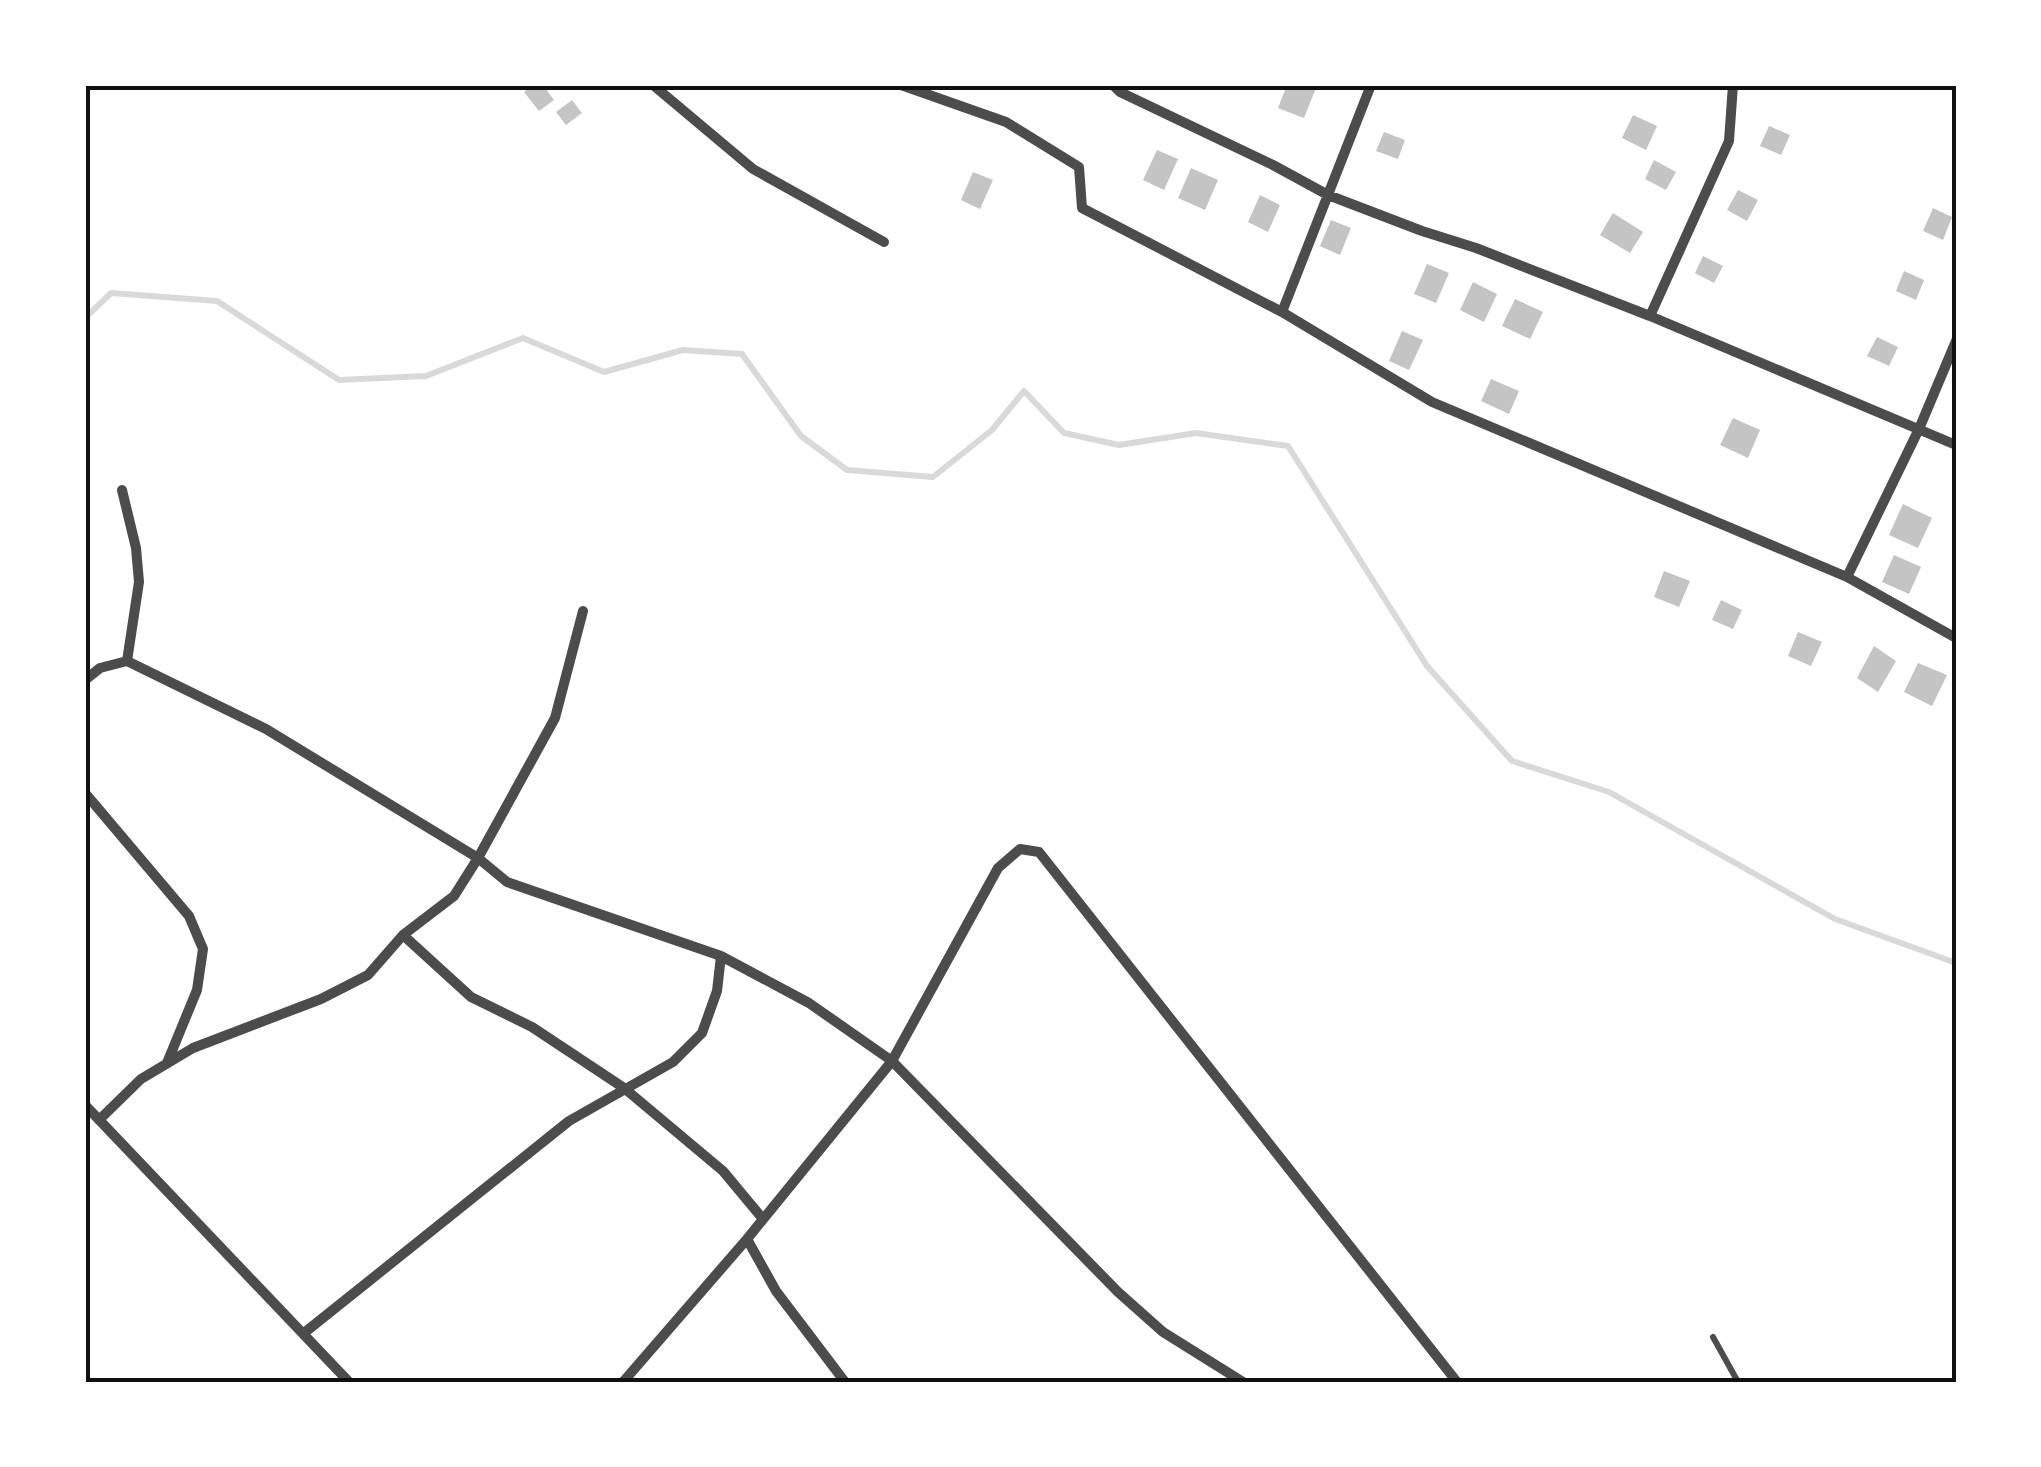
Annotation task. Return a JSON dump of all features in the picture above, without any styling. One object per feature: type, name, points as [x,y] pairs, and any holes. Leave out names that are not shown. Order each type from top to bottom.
[{"type":"street","points":[[902,85],[1006,122],[1079,167],[1082,208],[1282,312],[1432,402],[1847,577],[1956,638]]},
{"type":"street","points":[[1282,312],[1371,85]]},
{"type":"street","points":[[1650,316],[1729,141],[1733,85]]},
{"type":"street","points":[[656,86],[753,169],[884,242]]},
{"type":"street","points":[[1118,87],[1328,195],[1650,316],[1956,444]]},
{"type":"street","points":[[1847,577],[1919,429],[1956,341]]},
{"type":"street","points":[[122,490],[136,548],[139,582],[128,661]]},
{"type":"street","points":[[100,1120],[140,1079],[193,1048],[368,976],[403,935],[454,896],[555,718],[583,610]]},
{"type":"street","points":[[85,678],[100,668],[128,661],[266,729],[478,858],[507,882],[720,956],[809,1003],[892,1060],[1118,1292],[1163,1332],[1243,1382]]},
{"type":"street","points":[[85,793],[189,916],[202,949],[197,990],[167,1064]]},
{"type":"street","points":[[623,1382],[747,1239],[892,1060],[998,868],[1020,849],[1039,852],[1457,1382]]},
{"type":"street","points":[[403,935],[471,996],[532,1027],[624,1088],[723,1172],[763,1219]]},
{"type":"street","points":[[304,1333],[569,1120],[673,1062],[702,1033],[717,991],[720,956]]},
{"type":"street","points":[[85,1104],[349,1382]]},
{"type":"street","points":[[747,1239],[776,1291],[845,1382]]},
{"type":"lane","points":[[1713,1337],[1738,1382]]},
{"type":"path","points":[[129,85],[136,88]]},
{"type":"building","points":[[533,85],[543,85],[554,100],[539,111],[524,92]]},
{"type":"building","points":[[1287,85],[1316,88],[1304,118],[1278,108]]},
{"type":"building","points":[[572,100],[582,113],[566,125],[556,112]]},
{"type":"building","points":[[1633,115],[1657,126],[1646,150],[1622,138]]},
{"type":"building","points":[[1769,126],[1790,135],[1781,155],[1760,146]]},
{"type":"building","points":[[1384,132],[1405,140],[1398,159],[1376,151]]},
{"type":"building","points":[[1157,150],[1178,159],[1164,190],[1143,180]]},
{"type":"building","points":[[1654,160],[1676,172],[1666,190],[1645,179]]},
{"type":"building","points":[[1191,168],[1218,180],[1205,210],[1178,198]]},
{"type":"building","points":[[973,172],[993,180],[980,209],[961,200]]},
{"type":"building","points":[[1738,190],[1758,200],[1747,221],[1727,210]]},
{"type":"building","points":[[1260,195],[1280,205],[1268,232],[1248,222]]},
{"type":"building","points":[[1933,208],[1952,217],[1943,240],[1923,231]]},
{"type":"building","points":[[1613,213],[1643,232],[1630,253],[1600,235]]},
{"type":"building","points":[[1331,220],[1351,228],[1340,255],[1320,246]]},
{"type":"building","points":[[1703,256],[1723,266],[1714,283],[1695,273]]},
{"type":"building","points":[[1427,264],[1449,273],[1436,303],[1414,294]]},
{"type":"building","points":[[1904,271],[1924,280],[1916,300],[1896,291]]},
{"type":"building","points":[[1473,282],[1497,294],[1484,322],[1460,310]]},
{"type":"building","points":[[1515,299],[1543,312],[1530,339],[1502,326]]},
{"type":"building","points":[[1402,331],[1423,340],[1409,370],[1389,361]]},
{"type":"building","points":[[1877,337],[1898,347],[1889,366],[1867,356]]},
{"type":"building","points":[[1491,379],[1519,391],[1509,414],[1481,401]]},
{"type":"building","points":[[1733,418],[1760,430],[1748,458],[1720,445]]},
{"type":"building","points":[[1903,504],[1932,518],[1918,548],[1889,535]]},
{"type":"building","points":[[1894,555],[1921,567],[1909,594],[1882,582]]},
{"type":"building","points":[[1664,571],[1690,581],[1679,607],[1654,597]]},
{"type":"building","points":[[1721,600],[1742,610],[1733,629],[1712,620]]},
{"type":"building","points":[[1798,632],[1822,642],[1811,666],[1788,656]]},
{"type":"building","points":[[1874,646],[1896,661],[1878,692],[1857,678]]},
{"type":"building","points":[[1918,663],[1947,675],[1932,706],[1904,692]]},
{"type":"waterway","points":[[85,318],[111,293],[217,301],[339,380],[426,376],[523,338],[604,372],[683,350],[742,354],[801,436],[847,470],[933,477],[992,430],[1024,391],[1064,433],[1119,445],[1196,433],[1288,446],[1427,666],[1512,761],[1609,792],[1835,919],[1956,963]]}]
